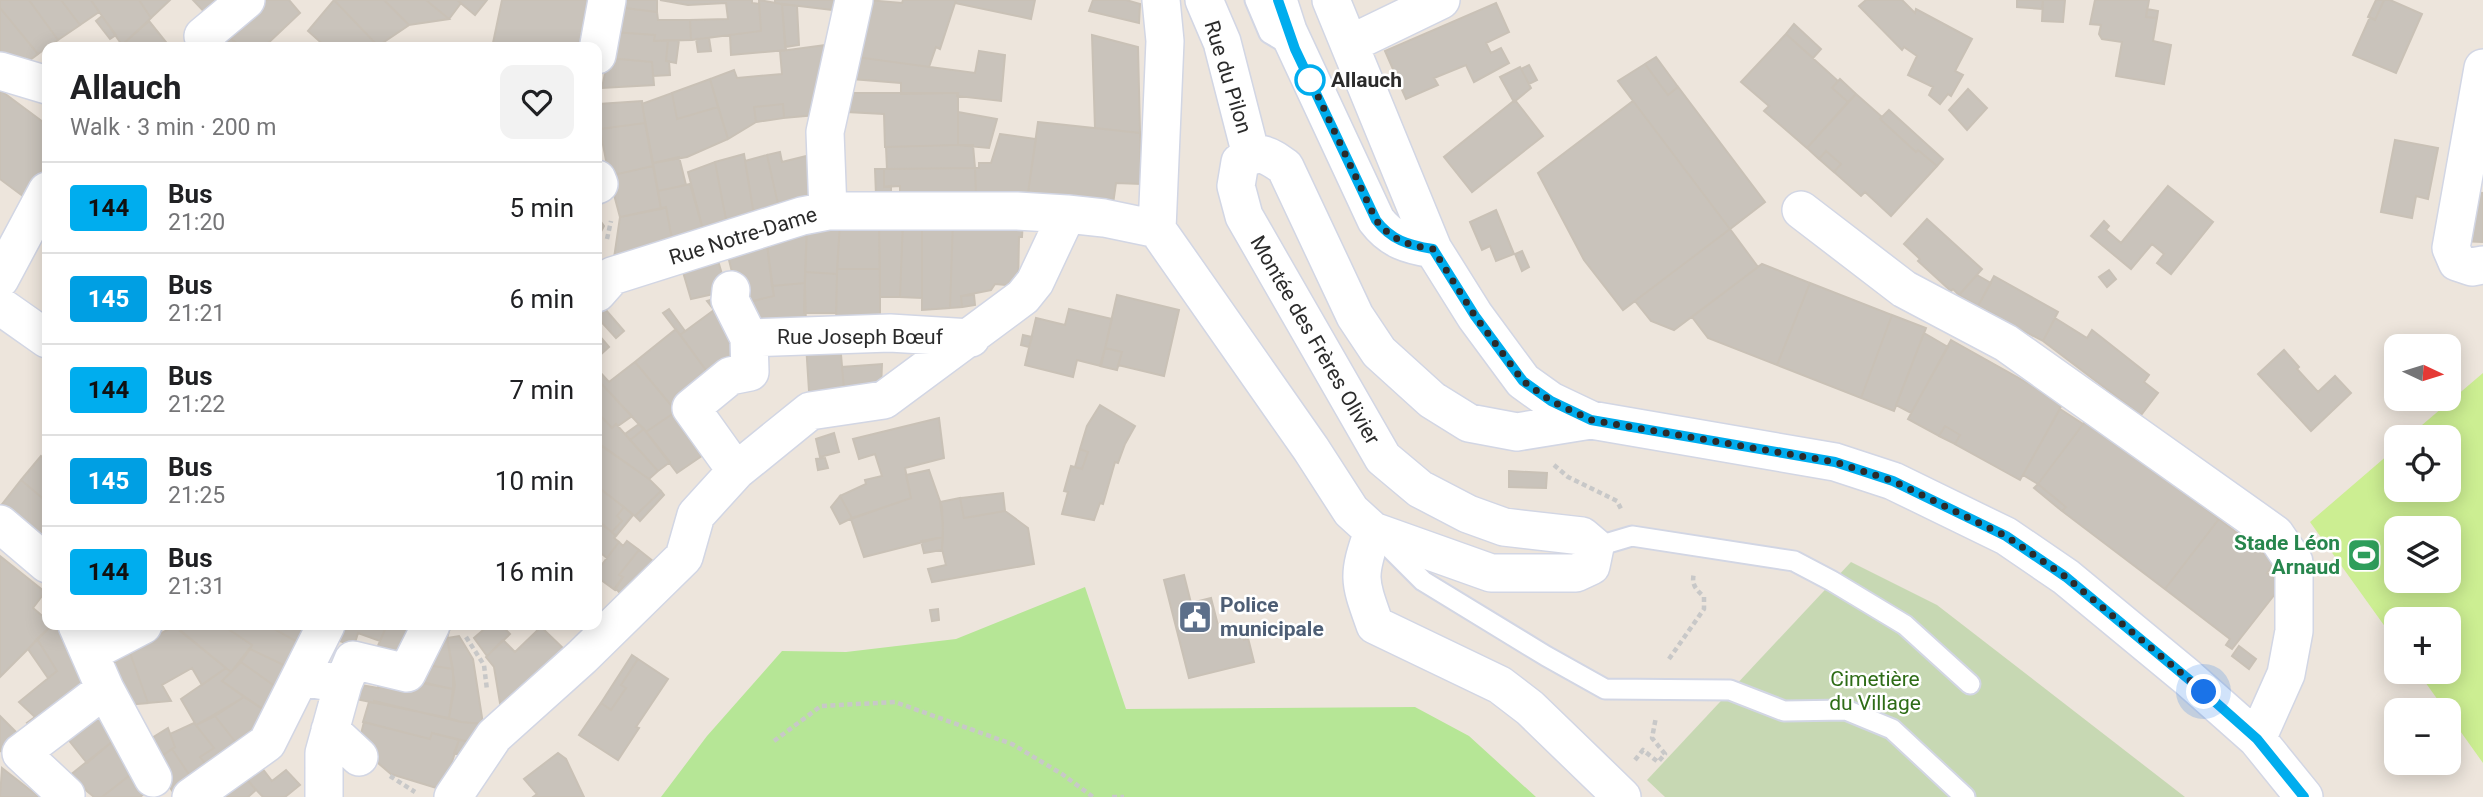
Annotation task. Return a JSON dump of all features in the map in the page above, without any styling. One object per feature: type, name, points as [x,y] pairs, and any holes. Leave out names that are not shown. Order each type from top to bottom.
[{"type":"street","points":[[203,36],[246,0]]},
{"type":"street","points":[[599,42],[607,0]]},
{"type":"street","points":[[828,211],[825,132],[854,0]]},
{"type":"street","points":[[1161,0],[1165,41],[1157,229],[1352,511],[1373,531],[1491,573],[1576,573],[1591,566],[1595,547]]},
{"type":"street","name":"Rue du Pilon","points":[[1204,0],[1222,42],[1251,155]]},
{"type":"street","points":[[1278,0],[1295,49],[1376,220],[1386,233],[1407,245],[1433,249]]},
{"type":"street","points":[[1331,0],[1433,249],[1475,316],[1523,381],[1551,401],[1591,420],[1835,462],[1893,481],[2006,536],[2066,577],[2257,739],[2304,797]]},
{"type":"street","points":[[1350,44],[1441,0]]},
{"type":"street","points":[[2483,68],[2451,248],[2457,262],[2472,267],[2483,265]]},
{"type":"street","points":[[0,71],[42,84]]},
{"type":"street","points":[[1251,155],[1268,155],[1284,167],[1355,316],[1379,352],[1432,400],[1469,423],[1517,432],[1591,420]]},
{"type":"street","name":"Montée des Frères Olivier","points":[[1251,155],[1240,162],[1236,186],[1244,216],[1383,458],[1420,489],[1468,514],[1504,527],[1582,536],[1595,547]]},
{"type":"street","points":[[0,279],[42,200]]},
{"type":"street","points":[[1801,210],[1904,289],[2006,343],[2275,534],[2294,562],[2294,631],[2286,674],[2257,739]]},
{"type":"street","name":"Rue Notre-Dame","points":[[604,285],[802,216],[828,211],[1017,211],[1104,218],[1157,229]]},
{"type":"street","points":[[453,797],[494,736],[582,657],[684,557],[695,514],[736,471],[810,411],[884,400],[1023,298],[1035,282],[1067,214]]},
{"type":"street","points":[[731,290],[730,300],[749,338],[750,372],[730,376],[691,408],[736,471]]},
{"type":"street","points":[[0,306],[42,335]]},
{"type":"street","name":"Rue Joseph Bœuf","points":[[749,338],[890,334],[971,338]]},
{"type":"street","points":[[0,524],[42,558]]},
{"type":"street","points":[[1373,531],[1361,564],[1361,586],[1375,625],[1500,685],[1530,708],[1622,797]]},
{"type":"street","points":[[122,630],[84,639],[105,689],[153,778]]},
{"type":"street","points":[[191,797],[267,743],[323,630]]},
{"type":"street","points":[[324,797],[324,753],[343,684],[353,660],[407,673],[442,630]]},
{"type":"street","points":[[301,677],[343,684]]},
{"type":"street","points":[[65,797],[66,795],[21,753],[105,689]]},
{"type":"street","points":[[330,730],[359,757]]},
{"type":"lane","points":[[1255,0],[1269,33],[1295,49]]},
{"type":"lane","points":[[1373,531],[1423,581],[1605,689],[1730,690],[1784,711],[1846,710],[1892,729],[1965,797]]},
{"type":"lane","points":[[1595,547],[1632,536],[1794,561],[1905,625],[1969,684]]},
{"type":"path","points":[[602,195],[612,220],[604,253],[604,285]]},
{"type":"path","points":[[1568,477],[1617,501],[1632,536]]},
{"type":"path","points":[[1663,667],[1704,609],[1704,597],[1695,589],[1692,580],[1700,563],[1702,547]]},
{"type":"path","points":[[449,630],[484,665],[494,736]]},
{"type":"path","points":[[774,741],[821,706],[895,702],[1012,744],[1062,774],[1093,797]]},
{"type":"path","points":[[1112,797],[1124,797]]},
{"type":"green space","name":"Stade Léon Arnaud","points":[[2483,373],[2483,763],[2461,732],[2461,698],[2436,698],[2427,684],[2461,684],[2461,607],[2384,607],[2384,625],[2310,522],[2384,458],[2384,502],[2461,502],[2461,425],[2422,425],[2438,411],[2461,411],[2461,392]]},
{"type":"green space","name":"Cimetière du Village","points":[[1851,562],[1937,605],[2185,797],[1665,797],[1647,780]]},
{"type":"green space","points":[[1085,587],[1126,709],[1415,707],[1469,736],[1536,797],[661,797],[707,736],[782,651],[846,652],[956,639]]},
{"type":"building","points":[[0,0],[29,0],[58,40],[42,42],[42,51],[38,54],[0,8]]},
{"type":"building","points":[[29,0],[61,0],[80,25],[58,40]]},
{"type":"building","points":[[61,0],[91,0],[99,12],[80,25]]},
{"type":"building","points":[[91,0],[139,0],[151,18],[125,42],[120,42]]},
{"type":"building","points":[[139,0],[170,0],[151,18]]},
{"type":"building","points":[[193,0],[219,0],[211,19]]},
{"type":"building","points":[[262,0],[289,0],[300,13],[269,42],[235,42],[226,35]]},
{"type":"building","points":[[334,0],[384,0],[409,25],[384,42],[374,42]]},
{"type":"building","points":[[334,0],[374,42],[320,42],[308,31]]},
{"type":"building","points":[[384,0],[426,0],[449,19],[409,25]]},
{"type":"building","points":[[426,0],[457,0],[461,3],[449,19]]},
{"type":"building","points":[[457,0],[487,0],[475,15]]},
{"type":"building","points":[[502,0],[599,0],[592,42],[493,42]]},
{"type":"building","points":[[617,0],[657,0],[657,12],[616,7]]},
{"type":"building","points":[[660,0],[752,0],[752,3],[759,4],[761,31],[691,40],[690,20],[728,19],[726,3],[688,5]]},
{"type":"building","points":[[759,0],[782,4],[786,50],[731,55],[730,35],[761,31]]},
{"type":"building","points":[[775,0],[843,0],[840,11],[775,3]]},
{"type":"building","points":[[867,0],[902,3],[903,0],[956,0],[940,49],[936,47],[929,67],[856,57]]},
{"type":"building","points":[[956,0],[1035,0],[1031,19],[955,3]]},
{"type":"building","points":[[1093,0],[1126,0],[1140,4],[1139,23],[1089,11]]},
{"type":"building","points":[[1866,0],[1902,0],[1915,13],[1916,9],[1972,39],[1955,71],[1963,75],[1951,96],[1948,94],[1940,104],[1929,95],[1933,87],[1908,75],[1917,56],[1904,47],[1902,50],[1859,6]]},
{"type":"building","points":[[2017,0],[2043,0],[2042,9],[2017,7]]},
{"type":"building","points":[[2043,0],[2065,0],[2063,22],[2042,21]]},
{"type":"building","points":[[2095,0],[2149,0],[2146,17],[2157,18],[2153,41],[2171,45],[2164,84],[2116,76],[2122,42],[2102,39],[2099,34],[2101,25],[2090,24]]},
{"type":"building","points":[[2376,0],[2384,0],[2375,20],[2368,17]]},
{"type":"building","points":[[2384,0],[2422,14],[2396,73],[2353,55],[2370,17],[2375,20]]},
{"type":"building","points":[[1496,3],[1509,32],[1486,43],[1491,53],[1501,48],[1509,63],[1474,82],[1466,65],[1434,78],[1438,85],[1406,99],[1385,51]]},
{"type":"building","points":[[782,4],[797,6],[799,45],[785,47]]},
{"type":"building","points":[[616,7],[657,12],[658,20],[690,20],[691,40],[654,41],[655,35],[613,32]]},
{"type":"building","points":[[0,8],[38,54],[22,66],[0,58]]},
{"type":"building","points":[[2147,9],[2158,11],[2157,18],[2146,17]]},
{"type":"building","points":[[102,16],[116,35],[110,39],[96,21]]},
{"type":"building","points":[[149,21],[166,42],[125,42]]},
{"type":"building","points":[[1794,24],[1821,49],[1813,58],[1786,34]]},
{"type":"building","points":[[613,32],[655,35],[654,41],[668,40],[666,61],[669,61],[670,75],[653,76],[652,62],[608,58]]},
{"type":"building","points":[[1786,34],[1838,81],[1832,88],[1848,102],[1807,148],[1764,111],[1769,106],[1741,82]]},
{"type":"building","points":[[226,35],[235,42],[214,42]]},
{"type":"building","points":[[1092,35],[1138,47],[1140,133],[1095,128]]},
{"type":"building","points":[[709,38],[711,51],[698,52],[696,39]]},
{"type":"building","points":[[668,40],[679,40],[676,63],[666,61]]},
{"type":"building","points":[[826,45],[816,115],[784,118],[783,104],[754,107],[756,122],[728,139],[710,79],[734,70],[737,78],[782,74],[780,51]]},
{"type":"building","points":[[979,51],[1005,55],[1001,101],[957,96],[958,93],[901,94],[901,83],[852,79],[856,57],[975,73]]},
{"type":"building","points":[[1656,57],[1678,87],[1668,95],[1645,64]]},
{"type":"building","points":[[608,58],[652,62],[654,85],[602,88]]},
{"type":"building","points":[[1645,64],[1668,95],[1678,87],[1765,202],[1730,229],[1618,81]]},
{"type":"building","points":[[1529,65],[1537,80],[1529,84],[1521,69]]},
{"type":"building","points":[[1520,67],[1531,88],[1514,102],[1500,77]]},
{"type":"building","points":[[710,79],[718,107],[677,119],[672,93]]},
{"type":"building","points":[[1840,79],[1856,94],[1848,102],[1832,88]]},
{"type":"building","points":[[1968,89],[1987,108],[1967,130],[1949,110]]},
{"type":"building","points":[[0,90],[42,121],[42,170],[23,196],[0,179]]},
{"type":"building","points":[[672,93],[677,119],[718,107],[728,139],[687,157],[653,163],[642,104]]},
{"type":"building","points":[[849,93],[958,93],[958,145],[885,147],[884,114],[847,112]]},
{"type":"building","points":[[1856,94],[1916,152],[1918,150],[1937,166],[1891,216],[1865,192],[1861,196],[1834,172],[1841,164],[1826,151],[1819,159],[1807,148]]},
{"type":"building","points":[[1515,100],[1543,136],[1472,192],[1444,157]]},
{"type":"building","points":[[642,101],[645,123],[602,129],[602,104]]},
{"type":"building","points":[[1633,101],[1730,229],[1623,310],[1584,260],[1538,173]]},
{"type":"building","points":[[783,104],[784,118],[756,122],[754,107]]},
{"type":"building","points":[[1889,110],[1943,159],[1937,166],[1918,150],[1916,152],[1880,119]]},
{"type":"building","points":[[958,112],[997,119],[989,148],[958,145]]},
{"type":"building","points":[[1038,122],[1140,133],[1141,184],[1116,183],[1113,204],[1028,193]]},
{"type":"building","points":[[645,123],[653,166],[609,176],[602,129]]},
{"type":"building","points":[[1000,134],[1036,139],[1028,193],[976,195],[975,168],[979,168],[979,163],[991,163]]},
{"type":"building","points":[[2395,140],[2438,148],[2428,199],[2416,196],[2412,218],[2381,212]]},
{"type":"building","points":[[973,145],[975,168],[887,169],[886,147]]},
{"type":"building","points":[[1826,151],[1841,164],[1834,172],[1819,159]]},
{"type":"building","points":[[780,152],[782,162],[814,154],[810,203],[780,213],[767,155]]},
{"type":"building","points":[[744,154],[755,221],[728,230],[715,162]]},
{"type":"building","points":[[767,155],[780,213],[755,221],[745,161]]},
{"type":"building","points":[[679,157],[686,185],[658,191],[653,163]]},
{"type":"building","points":[[715,162],[728,230],[705,237],[688,172]]},
{"type":"building","points":[[653,166],[661,209],[620,217],[609,176]]},
{"type":"building","points":[[975,168],[976,195],[900,203],[900,186],[884,187],[884,169]]},
{"type":"building","points":[[875,169],[884,169],[884,187],[891,186],[891,197],[876,195]]},
{"type":"building","points":[[690,184],[705,237],[673,245],[666,207],[661,209],[658,191]]},
{"type":"building","points":[[2168,186],[2213,222],[2171,274],[2157,263],[2164,254],[2152,244],[2131,269],[2091,236],[2104,221],[2109,226],[2106,230],[2121,243]]},
{"type":"building","points":[[2472,192],[2483,193],[2483,242],[2461,241]]},
{"type":"building","points":[[666,207],[673,245],[614,258],[620,217]]},
{"type":"building","points":[[1496,210],[1514,254],[1496,261],[1490,246],[1482,250],[1470,222]]},
{"type":"building","points":[[1023,219],[1022,237],[1019,237],[1018,286],[995,284],[991,290],[961,296],[962,307],[950,308],[953,220]]},
{"type":"building","points":[[1927,219],[1982,269],[1959,295],[1918,261],[1920,259],[1904,244]]},
{"type":"building","points":[[953,220],[950,308],[922,310],[922,221]]},
{"type":"building","points":[[903,221],[922,221],[922,298],[900,297]]},
{"type":"building","points":[[903,221],[900,297],[880,297],[879,222]]},
{"type":"building","points":[[879,222],[880,269],[837,269],[840,223]]},
{"type":"building","points":[[840,223],[837,274],[805,272],[807,225]]},
{"type":"building","points":[[807,225],[805,283],[772,286],[766,237]]},
{"type":"building","points":[[1730,229],[1758,267],[1674,330],[1651,321],[1635,301]]},
{"type":"building","points":[[766,237],[774,296],[740,304],[727,252]]},
{"type":"building","points":[[1522,251],[1529,267],[1522,271],[1515,254]]},
{"type":"building","points":[[716,254],[727,291],[691,299],[680,262]]},
{"type":"building","points":[[1762,264],[1810,283],[1777,365],[1708,338],[1692,317]]},
{"type":"building","points":[[837,269],[880,269],[880,328],[836,327]]},
{"type":"building","points":[[2109,270],[2116,279],[2107,287],[2099,277]]},
{"type":"building","points":[[805,272],[837,274],[836,313],[804,313]]},
{"type":"building","points":[[1977,275],[1991,283],[1978,306],[1959,295]]},
{"type":"building","points":[[1994,276],[2058,312],[2043,341],[1994,319],[1997,316],[1978,306]]},
{"type":"building","points":[[805,283],[806,327],[746,328],[740,304],[774,296],[772,286]]},
{"type":"building","points":[[1810,283],[1892,315],[1861,398],[1777,365]]},
{"type":"building","points":[[974,295],[975,305],[962,307],[961,296]]},
{"type":"building","points":[[1117,295],[1179,310],[1164,376],[1118,365],[1122,352],[1105,348]]},
{"type":"building","points":[[720,297],[746,365],[708,373],[680,335],[714,310],[707,301]]},
{"type":"building","points":[[605,309],[624,331],[616,338],[602,323],[602,312]]},
{"type":"building","points":[[669,309],[685,331],[680,335],[663,313]]},
{"type":"building","points":[[1069,309],[1112,319],[1101,366],[1077,360],[1073,377],[1025,365],[1036,318],[1065,325]]},
{"type":"building","points":[[1892,315],[1926,328],[1894,411],[1861,398]]},
{"type":"building","points":[[2055,318],[2087,338],[2092,330],[2149,375],[2144,382],[2158,393],[2141,415],[2043,341]]},
{"type":"building","points":[[676,329],[708,373],[675,410],[635,362]]},
{"type":"building","points":[[1924,333],[1948,347],[1911,413],[1896,405]]},
{"type":"building","points":[[1023,335],[1032,337],[1029,347],[1021,345]]},
{"type":"building","points":[[602,339],[609,347],[602,353]]},
{"type":"building","points":[[1951,340],[2063,403],[2020,480],[1955,444],[1960,435],[1945,426],[1939,436],[1908,419]]},
{"type":"building","points":[[840,343],[844,389],[809,391],[806,344]]},
{"type":"building","points":[[1105,348],[1122,352],[1117,370],[1100,366]]},
{"type":"building","points":[[2284,350],[2318,392],[2335,376],[2351,393],[2311,431],[2258,374]]},
{"type":"building","points":[[635,362],[675,410],[678,410],[646,432],[602,384],[602,374],[609,382]]},
{"type":"building","points":[[882,364],[881,388],[844,389],[842,367]]},
{"type":"building","points":[[602,384],[632,416],[612,428],[602,417]]},
{"type":"building","points":[[1100,405],[1135,426],[1118,463],[1115,462],[1103,504],[1100,503],[1094,520],[1062,514],[1068,492],[1064,491],[1071,466],[1082,469],[1088,452],[1080,449],[1087,426]]},
{"type":"building","points":[[2060,409],[2083,424],[2038,484],[2023,475]]},
{"type":"building","points":[[678,410],[709,451],[677,473],[646,432]]},
{"type":"building","points":[[602,417],[612,428],[616,424],[658,471],[649,479],[602,446]]},
{"type":"building","points":[[939,418],[944,458],[905,468],[911,498],[852,518],[840,496],[866,484],[865,480],[882,476],[875,454],[859,459],[853,439]]},
{"type":"building","points":[[2087,419],[2219,519],[2165,589],[2062,511],[2066,507],[2038,484]]},
{"type":"building","points":[[639,424],[644,429],[630,440],[625,434]]},
{"type":"building","points":[[1945,426],[1960,435],[1955,444],[1939,436]]},
{"type":"building","points":[[644,429],[670,462],[658,471],[630,440]]},
{"type":"building","points":[[834,433],[839,452],[820,457],[816,439]]},
{"type":"building","points":[[602,446],[649,479],[661,491],[635,516],[602,490]]},
{"type":"building","points":[[1080,449],[1088,452],[1082,469],[1075,467]]},
{"type":"building","points":[[41,456],[42,457],[42,498],[21,480]]},
{"type":"building","points":[[825,458],[828,468],[818,470],[816,459]]},
{"type":"building","points":[[929,470],[942,507],[943,537],[864,557],[851,519],[911,498],[906,475]]},
{"type":"building","points":[[1509,471],[1547,473],[1546,488],[1509,487]]},
{"type":"building","points":[[21,480],[42,498],[42,544],[0,507]]},
{"type":"building","points":[[2038,484],[2066,507],[2062,511],[2034,488]]},
{"type":"building","points":[[602,490],[624,507],[617,516],[622,521],[612,532],[602,525]]},
{"type":"building","points":[[661,491],[664,495],[640,521],[635,516]]},
{"type":"building","points":[[1003,493],[1005,511],[964,518],[960,498]]},
{"type":"building","points":[[840,496],[852,518],[840,524],[831,507]]},
{"type":"building","points":[[960,498],[964,518],[1005,511],[1028,528],[1034,564],[932,582],[928,569],[946,565],[942,549],[943,523],[940,502]]},
{"type":"building","points":[[624,507],[633,515],[616,536],[612,532],[622,521],[617,516]]},
{"type":"building","points":[[2219,519],[2275,562],[2267,573],[2282,585],[2232,649],[2226,645],[2230,639],[2165,589]]},
{"type":"building","points":[[602,524],[619,542],[607,558],[602,554]]},
{"type":"building","points":[[943,537],[942,550],[924,553],[921,541]]},
{"type":"building","points":[[627,541],[639,550],[619,575],[623,577],[615,590],[602,581],[602,564],[619,542],[623,546]]},
{"type":"building","points":[[639,550],[658,565],[624,597],[615,588],[623,577],[619,575]]},
{"type":"building","points":[[0,556],[42,590],[42,596],[33,608],[42,616],[42,630],[47,630],[0,677]]},
{"type":"building","name":"Police municipale","points":[[1184,575],[1191,603],[1211,598],[1221,637],[1242,631],[1244,640],[1248,638],[1254,662],[1189,678],[1164,580]]},
{"type":"building","points":[[938,609],[939,620],[932,621],[930,610]]},
{"type":"building","points":[[47,630],[70,630],[95,684],[34,731],[27,723],[35,717],[19,702],[57,671],[37,639]]},
{"type":"building","points":[[167,630],[180,630],[226,668],[202,685],[192,668],[162,685],[171,701],[148,703],[129,650]]},
{"type":"building","points":[[230,630],[252,645],[231,672],[180,631]]},
{"type":"building","points":[[230,630],[276,630],[301,644],[292,669],[250,649],[252,645]]},
{"type":"building","points":[[276,630],[311,630],[301,644]]},
{"type":"building","points":[[333,630],[385,630],[380,641],[358,633],[354,646],[328,637]]},
{"type":"building","points":[[385,630],[420,630],[405,659],[377,648]]},
{"type":"building","points":[[442,630],[449,630],[447,638],[453,669],[415,663]]},
{"type":"building","points":[[483,630],[506,630],[510,634],[487,656],[474,638]]},
{"type":"building","points":[[538,630],[544,630],[566,651],[501,709],[494,667],[486,657],[503,640],[515,652]]},
{"type":"building","points":[[459,636],[473,659],[483,724],[449,718],[455,685],[447,638]]},
{"type":"building","points":[[37,639],[57,671],[48,678],[28,649]]},
{"type":"building","points":[[2239,646],[2256,659],[2249,669],[2232,656]]},
{"type":"building","points":[[250,649],[292,669],[283,692],[241,662]]},
{"type":"building","points":[[129,650],[148,703],[125,705],[100,657]]},
{"type":"building","points":[[632,655],[638,659],[621,685],[626,688],[611,710],[601,703]]},
{"type":"building","points":[[638,659],[668,679],[618,760],[579,735],[601,703],[611,710],[626,688],[621,685]]},
{"type":"building","points":[[241,662],[283,692],[270,714],[222,681]]},
{"type":"building","points":[[415,663],[453,669],[453,689],[411,681]]},
{"type":"building","points":[[226,668],[231,672],[222,681],[244,697],[196,725],[181,699]]},
{"type":"building","points":[[381,673],[453,689],[449,718],[346,697],[349,683],[378,688]]},
{"type":"building","points":[[244,697],[270,714],[241,749],[215,716]]},
{"type":"building","points":[[103,699],[119,736],[87,763],[63,733]]},
{"type":"building","points":[[369,702],[461,722],[483,724],[478,744],[432,733],[430,739],[363,722]]},
{"type":"building","points":[[0,716],[23,739],[5,753],[0,751]]},
{"type":"building","points":[[215,716],[241,749],[212,772],[200,757],[214,748],[196,725]]},
{"type":"building","points":[[364,722],[430,739],[432,733],[459,740],[443,790],[391,774],[358,746]]},
{"type":"building","points":[[194,723],[214,748],[200,757],[212,772],[194,782],[172,749],[175,747],[170,734]]},
{"type":"building","points":[[168,728],[175,747],[153,762],[144,743]]},
{"type":"building","points":[[119,736],[134,772],[102,797],[94,797],[69,776]]},
{"type":"building","points":[[459,740],[473,742],[468,756],[454,753]]},
{"type":"building","points":[[172,749],[194,782],[175,795],[153,762]]},
{"type":"building","points":[[558,753],[566,759],[584,797],[533,797],[537,794],[524,779]]},
{"type":"building","points":[[2,768],[39,797],[0,797]]},
{"type":"building","points":[[262,768],[272,781],[286,770],[300,785],[285,797],[263,797],[247,780]]},
{"type":"building","points":[[134,772],[149,790],[140,797],[102,797]]},
{"type":"building","points":[[241,772],[256,790],[248,797],[223,797],[217,791]]},
{"type":"bus line","name":"144","points":[[1278,0],[1295,49],[1376,220],[1386,233],[1407,245],[1433,249],[1475,316],[1523,381],[1551,401],[1591,420],[1835,462],[1893,481],[2006,536],[2066,577],[2204,692],[2257,739],[2304,797]]},
{"type":"place","name":"Allauch","points":[[1310,80]]},
{"type":"place","name":"Stade Léon Arnaud","points":[[2364,555]]},
{"type":"place","name":"Police municipale","points":[[1195,617]]},
{"type":"route","points":[[1310,80],[1309,77],[1376,220],[1386,233],[1407,245],[1433,249],[1475,316],[1523,381],[1551,401],[1591,420],[1835,462],[1893,481],[2006,536],[2066,577],[2204,692]]}]
